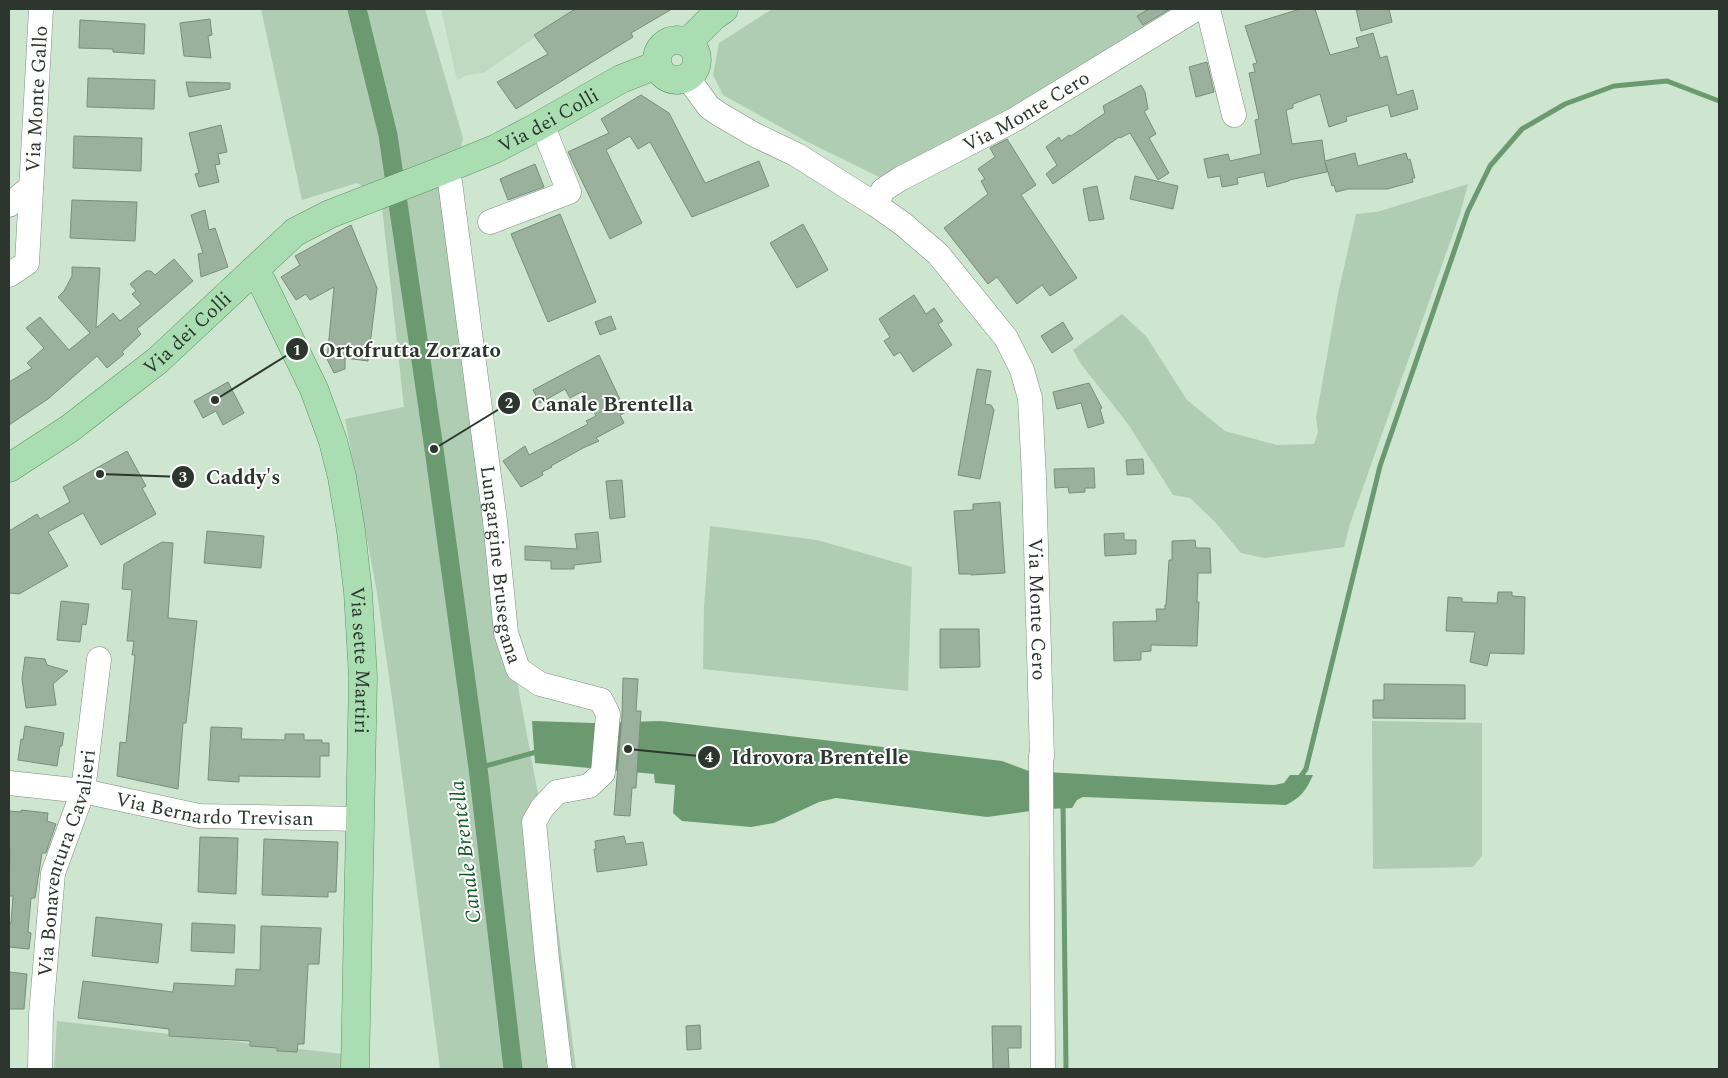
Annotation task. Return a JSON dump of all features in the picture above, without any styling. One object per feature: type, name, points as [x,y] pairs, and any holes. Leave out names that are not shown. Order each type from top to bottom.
[{"type":"main road","points":[[688,42],[714,16],[724,9]]},
{"type":"main road","points":[[672,40],[688,42],[695,50],[697,60],[695,69],[688,76],[676,80],[670,78],[660,70],[657,64],[658,54],[665,44],[672,40]]},
{"type":"main road","name":"Via dei Colli","points":[[9,468],[69,430],[157,362],[295,232],[330,214],[441,172],[495,148],[542,124],[621,79],[657,64]]},
{"type":"main road","name":"Via sette Martiri","points":[[252,272],[262,282],[314,390],[333,441],[342,477],[355,566],[361,640],[363,721],[356,1069]]},
{"type":"street","name":"Via Monte Gallo","points":[[9,275],[27,264],[41,9]]},
{"type":"street","points":[[1208,9],[1234,115]]},
{"type":"street","name":"Via Monte Cero","points":[[876,205],[883,190],[900,179],[1014,120],[1187,14]]},
{"type":"street","name":"Via Monte Cero","points":[[688,76],[694,88],[709,107],[755,135],[797,155],[876,205],[903,224],[938,254],[1006,338],[1022,370],[1030,398],[1034,477],[1042,758],[1041,756],[1043,1069]]},
{"type":"street","points":[[490,222],[569,192],[542,124]]},
{"type":"street","name":"Lungargine Brusegana","points":[[441,172],[450,182],[495,522],[506,633],[518,669],[540,684],[601,700],[608,714],[603,773],[589,786],[558,792],[542,808],[534,822],[560,1069]]},
{"type":"street","name":"Via Monte Gallo","points":[[9,205],[31,187]]},
{"type":"street","name":"Via Bonaventura Cavalieri","points":[[40,1069],[41,1016],[53,873],[83,791],[99,659]]},
{"type":"street","name":"Via Bernardo Trevisan","points":[[9,783],[83,791],[199,816],[361,819]]},
{"type":"shaded area","points":[[261,9],[425,9],[463,138],[457,169],[515,670],[547,843],[576,1069],[440,1069],[377,593],[345,419],[404,407],[381,198],[357,183],[302,200]]},
{"type":"shaded area","points":[[441,9],[574,9],[484,73],[468,75],[457,80]]},
{"type":"shaded area","points":[[772,9],[1188,9],[1093,64],[881,178],[804,140],[723,95],[713,75],[719,43]]},
{"type":"shaded area","points":[[1468,184],[1460,214],[1350,524],[1344,547],[1264,558],[1241,553],[1215,522],[1190,498],[1173,495],[1128,424],[1081,364],[1073,350],[1122,314],[1146,336],[1187,400],[1225,431],[1277,445],[1314,444],[1318,432],[1316,418],[1338,294],[1356,214],[1377,212]]},
{"type":"shaded area","points":[[710,526],[817,540],[912,567],[908,691],[703,669],[704,607]]},
{"type":"shaded area","points":[[532,721],[594,723],[661,721],[1002,761],[1029,771],[1274,785],[1284,783],[1290,775],[1313,775],[1303,793],[1286,805],[1083,797],[1077,800],[1072,808],[1046,809],[987,817],[836,798],[819,802],[774,823],[751,827],[682,821],[673,813],[675,785],[655,783],[654,774],[535,763]]},
{"type":"shaded area","points":[[1372,721],[1482,723],[1482,856],[1473,867],[1373,869]]},
{"type":"shaded area","points":[[57,1021],[343,1054],[343,1069],[54,1069]]},
{"type":"building","points":[[575,9],[672,9],[631,33],[633,37],[516,109],[497,82],[548,54],[534,35]]},
{"type":"building","points":[[1149,9],[1170,9],[1143,25],[1137,16]]},
{"type":"building","points":[[1300,9],[1315,9],[1330,55],[1359,47],[1356,38],[1373,33],[1380,58],[1387,56],[1397,95],[1413,90],[1418,109],[1391,117],[1388,105],[1346,117],[1347,121],[1329,127],[1320,94],[1293,104],[1293,108],[1286,110],[1292,144],[1322,140],[1325,161],[1355,153],[1358,166],[1406,153],[1408,160],[1410,159],[1415,178],[1412,178],[1413,182],[1387,189],[1348,189],[1336,192],[1334,185],[1332,186],[1325,162],[1327,172],[1267,187],[1264,172],[1237,178],[1238,184],[1222,187],[1220,176],[1208,178],[1204,159],[1228,154],[1230,161],[1261,154],[1255,120],[1259,119],[1249,73],[1255,72],[1253,64],[1257,63],[1245,26]]},
{"type":"building","points":[[1356,9],[1389,9],[1392,22],[1361,31]]},
{"type":"building","points":[[210,19],[212,35],[208,36],[211,58],[184,56],[180,23]]},
{"type":"building","points":[[80,20],[145,24],[144,54],[113,52],[113,49],[79,48]]},
{"type":"building","points":[[1207,62],[1214,92],[1196,97],[1189,67]]},
{"type":"building","points":[[88,78],[155,80],[154,109],[87,107]]},
{"type":"building","points":[[186,82],[230,83],[230,89],[189,97]]},
{"type":"building","points":[[1141,85],[1145,92],[1148,109],[1144,111],[1156,134],[1149,138],[1169,173],[1158,180],[1130,133],[1119,137],[1053,184],[1046,174],[1057,165],[1046,147],[1059,137],[1061,141],[1069,135],[1071,136],[1105,113],[1103,106]]},
{"type":"building","points":[[641,95],[669,113],[705,183],[759,161],[769,186],[692,217],[650,142],[638,149],[630,136],[606,150],[642,223],[610,239],[568,152],[609,133],[601,119]]},
{"type":"building","points":[[221,125],[227,152],[218,154],[220,164],[215,165],[219,182],[199,187],[195,174],[199,173],[189,133]]},
{"type":"building","points":[[74,136],[142,138],[141,171],[73,168]]},
{"type":"building","points":[[1007,139],[1036,185],[1021,195],[1077,278],[1050,296],[1042,285],[1017,304],[997,277],[988,284],[944,228],[988,194],[981,181],[985,179],[978,169],[995,157],[990,148]]},
{"type":"building","points":[[535,164],[544,187],[508,200],[500,179]]},
{"type":"building","points":[[1135,176],[1178,186],[1173,209],[1130,199]]},
{"type":"building","points":[[1097,186],[1104,219],[1089,221],[1083,189]]},
{"type":"building","points":[[72,200],[137,202],[135,241],[70,238]]},
{"type":"building","points":[[205,210],[209,230],[215,228],[228,267],[201,277],[198,254],[203,253],[191,215]]},
{"type":"building","points":[[560,214],[596,302],[548,322],[511,234]]},
{"type":"building","points":[[803,224],[828,270],[797,288],[770,243]]},
{"type":"building","points":[[351,225],[377,288],[368,361],[345,358],[345,369],[334,373],[327,359],[334,287],[310,300],[306,294],[296,300],[281,277],[300,265],[295,256]]},
{"type":"building","points":[[174,259],[193,281],[137,329],[141,334],[122,352],[124,354],[107,368],[97,356],[48,399],[9,425],[9,382],[32,368],[27,363],[44,348],[26,328],[40,317],[69,350],[90,333],[58,297],[64,291],[72,276],[72,267],[100,268],[96,328],[113,313],[120,321],[141,304],[132,294],[136,291],[130,284],[146,271],[151,271],[155,275]]},
{"type":"building","points":[[914,295],[926,314],[934,308],[943,321],[938,324],[952,345],[913,372],[900,352],[894,356],[884,341],[890,337],[879,319]]},
{"type":"building","points":[[611,316],[616,329],[600,335],[595,322]]},
{"type":"building","points":[[1063,322],[1073,339],[1052,353],[1041,336]]},
{"type":"building","points":[[599,355],[626,412],[620,415],[624,423],[596,438],[599,441],[551,466],[542,472],[543,475],[521,487],[503,461],[525,446],[529,455],[588,424],[586,421],[596,416],[583,391],[570,398],[565,389],[540,403],[533,390]]},
{"type":"building","points":[[977,369],[991,371],[985,404],[991,405],[994,410],[980,479],[958,475]]},
{"type":"building","points":[[228,382],[244,413],[223,425],[216,411],[203,418],[194,401]]},
{"type":"building","points":[[1089,383],[1102,408],[1100,409],[1104,423],[1088,428],[1081,403],[1057,409],[1053,392]]},
{"type":"building","points":[[127,451],[146,486],[142,488],[156,514],[101,545],[83,513],[48,532],[68,566],[19,594],[9,593],[9,531],[37,514],[40,519],[70,502],[63,487]]},
{"type":"building","points":[[1143,459],[1144,474],[1127,475],[1126,460]]},
{"type":"building","points":[[1094,468],[1095,488],[1085,488],[1085,492],[1069,493],[1068,487],[1055,488],[1054,469]]},
{"type":"building","points":[[622,480],[625,517],[610,519],[606,481]]},
{"type":"building","points":[[1000,502],[1005,573],[959,574],[954,511],[973,510],[973,504]]},
{"type":"building","points":[[207,531],[264,536],[261,568],[204,563]]},
{"type":"building","points":[[598,532],[601,562],[574,565],[574,569],[551,569],[551,561],[525,560],[525,546],[577,549],[575,534]]},
{"type":"building","points":[[1124,533],[1124,540],[1136,540],[1136,554],[1105,556],[1104,534]]},
{"type":"building","points":[[1195,540],[1196,548],[1210,548],[1211,573],[1198,573],[1197,646],[1151,645],[1151,651],[1141,652],[1141,660],[1114,661],[1113,622],[1157,621],[1156,609],[1165,609],[1166,605],[1169,560],[1172,560],[1172,541]]},
{"type":"building","points":[[162,542],[173,543],[168,618],[197,621],[186,723],[183,723],[178,789],[117,776],[120,742],[126,743],[135,655],[132,655],[134,641],[127,641],[132,590],[122,589],[124,564]]},
{"type":"building","points":[[1498,592],[1512,592],[1512,596],[1525,597],[1524,654],[1490,653],[1487,666],[1470,662],[1475,632],[1446,631],[1448,597],[1462,598],[1462,602],[1497,603]]},
{"type":"building","points":[[61,601],[89,604],[86,625],[82,624],[80,642],[57,640]]},
{"type":"building","points":[[940,629],[979,629],[980,667],[940,668]]},
{"type":"building","points":[[25,657],[45,659],[47,665],[68,671],[53,684],[56,705],[26,708],[22,679]]},
{"type":"building","points":[[623,678],[638,679],[636,711],[641,711],[636,788],[632,788],[630,816],[614,815]]},
{"type":"building","points":[[1384,684],[1465,685],[1465,719],[1373,718],[1373,700],[1384,700]]},
{"type":"building","points":[[25,726],[64,733],[57,766],[18,760]]},
{"type":"building","points":[[211,727],[242,728],[241,739],[285,740],[285,734],[304,734],[304,740],[322,740],[322,743],[329,743],[329,756],[320,756],[320,777],[239,776],[239,782],[208,780]]},
{"type":"building","points":[[21,810],[48,813],[47,821],[56,824],[46,853],[42,853],[35,898],[31,898],[28,932],[31,933],[29,949],[9,947],[9,923],[11,923],[13,896],[9,896],[9,811],[21,812]]},
{"type":"building","points":[[624,836],[626,844],[643,842],[647,865],[597,872],[594,849],[596,849],[595,841]]},
{"type":"building","points":[[200,837],[238,838],[236,894],[198,892]]},
{"type":"building","points":[[264,839],[338,842],[336,892],[328,892],[328,897],[262,895]]},
{"type":"building","points":[[96,917],[162,924],[158,963],[92,956]]},
{"type":"building","points":[[192,923],[235,925],[234,953],[191,951]]},
{"type":"building","points":[[261,926],[321,928],[319,964],[308,964],[304,1044],[298,1044],[297,1052],[277,1051],[277,1048],[250,1046],[250,1041],[169,1036],[169,1029],[78,1018],[83,981],[173,992],[174,983],[235,986],[236,969],[260,970]]},
{"type":"building","points":[[9,972],[27,974],[24,1009],[9,1009]]},
{"type":"building","points":[[700,1025],[701,1049],[687,1050],[686,1026]]},
{"type":"building","points":[[992,1026],[1021,1026],[1021,1048],[1008,1048],[1009,1069],[993,1069]]},
{"type":"waterway","name":"Canale Brentella","points":[[357,9],[388,135],[478,768],[513,1069]]},
{"type":"waterway","points":[[1299,779],[1306,769],[1380,466],[1468,211],[1490,166],[1522,129],[1565,104],[1614,86],[1667,81],[1719,101]]},
{"type":"waterway","points":[[478,768],[540,751]]},
{"type":"waterway","points":[[1063,801],[1066,1069]]},
{"type":"place","name":"Ortofrutta Zorzato","points":[[215,400]]},
{"type":"place","name":"Canale Brentella","points":[[434,449]]},
{"type":"place","name":"Caddy's","points":[[100,474]]},
{"type":"place","name":"Idrovora Brentelle","points":[[628,749]]}]
